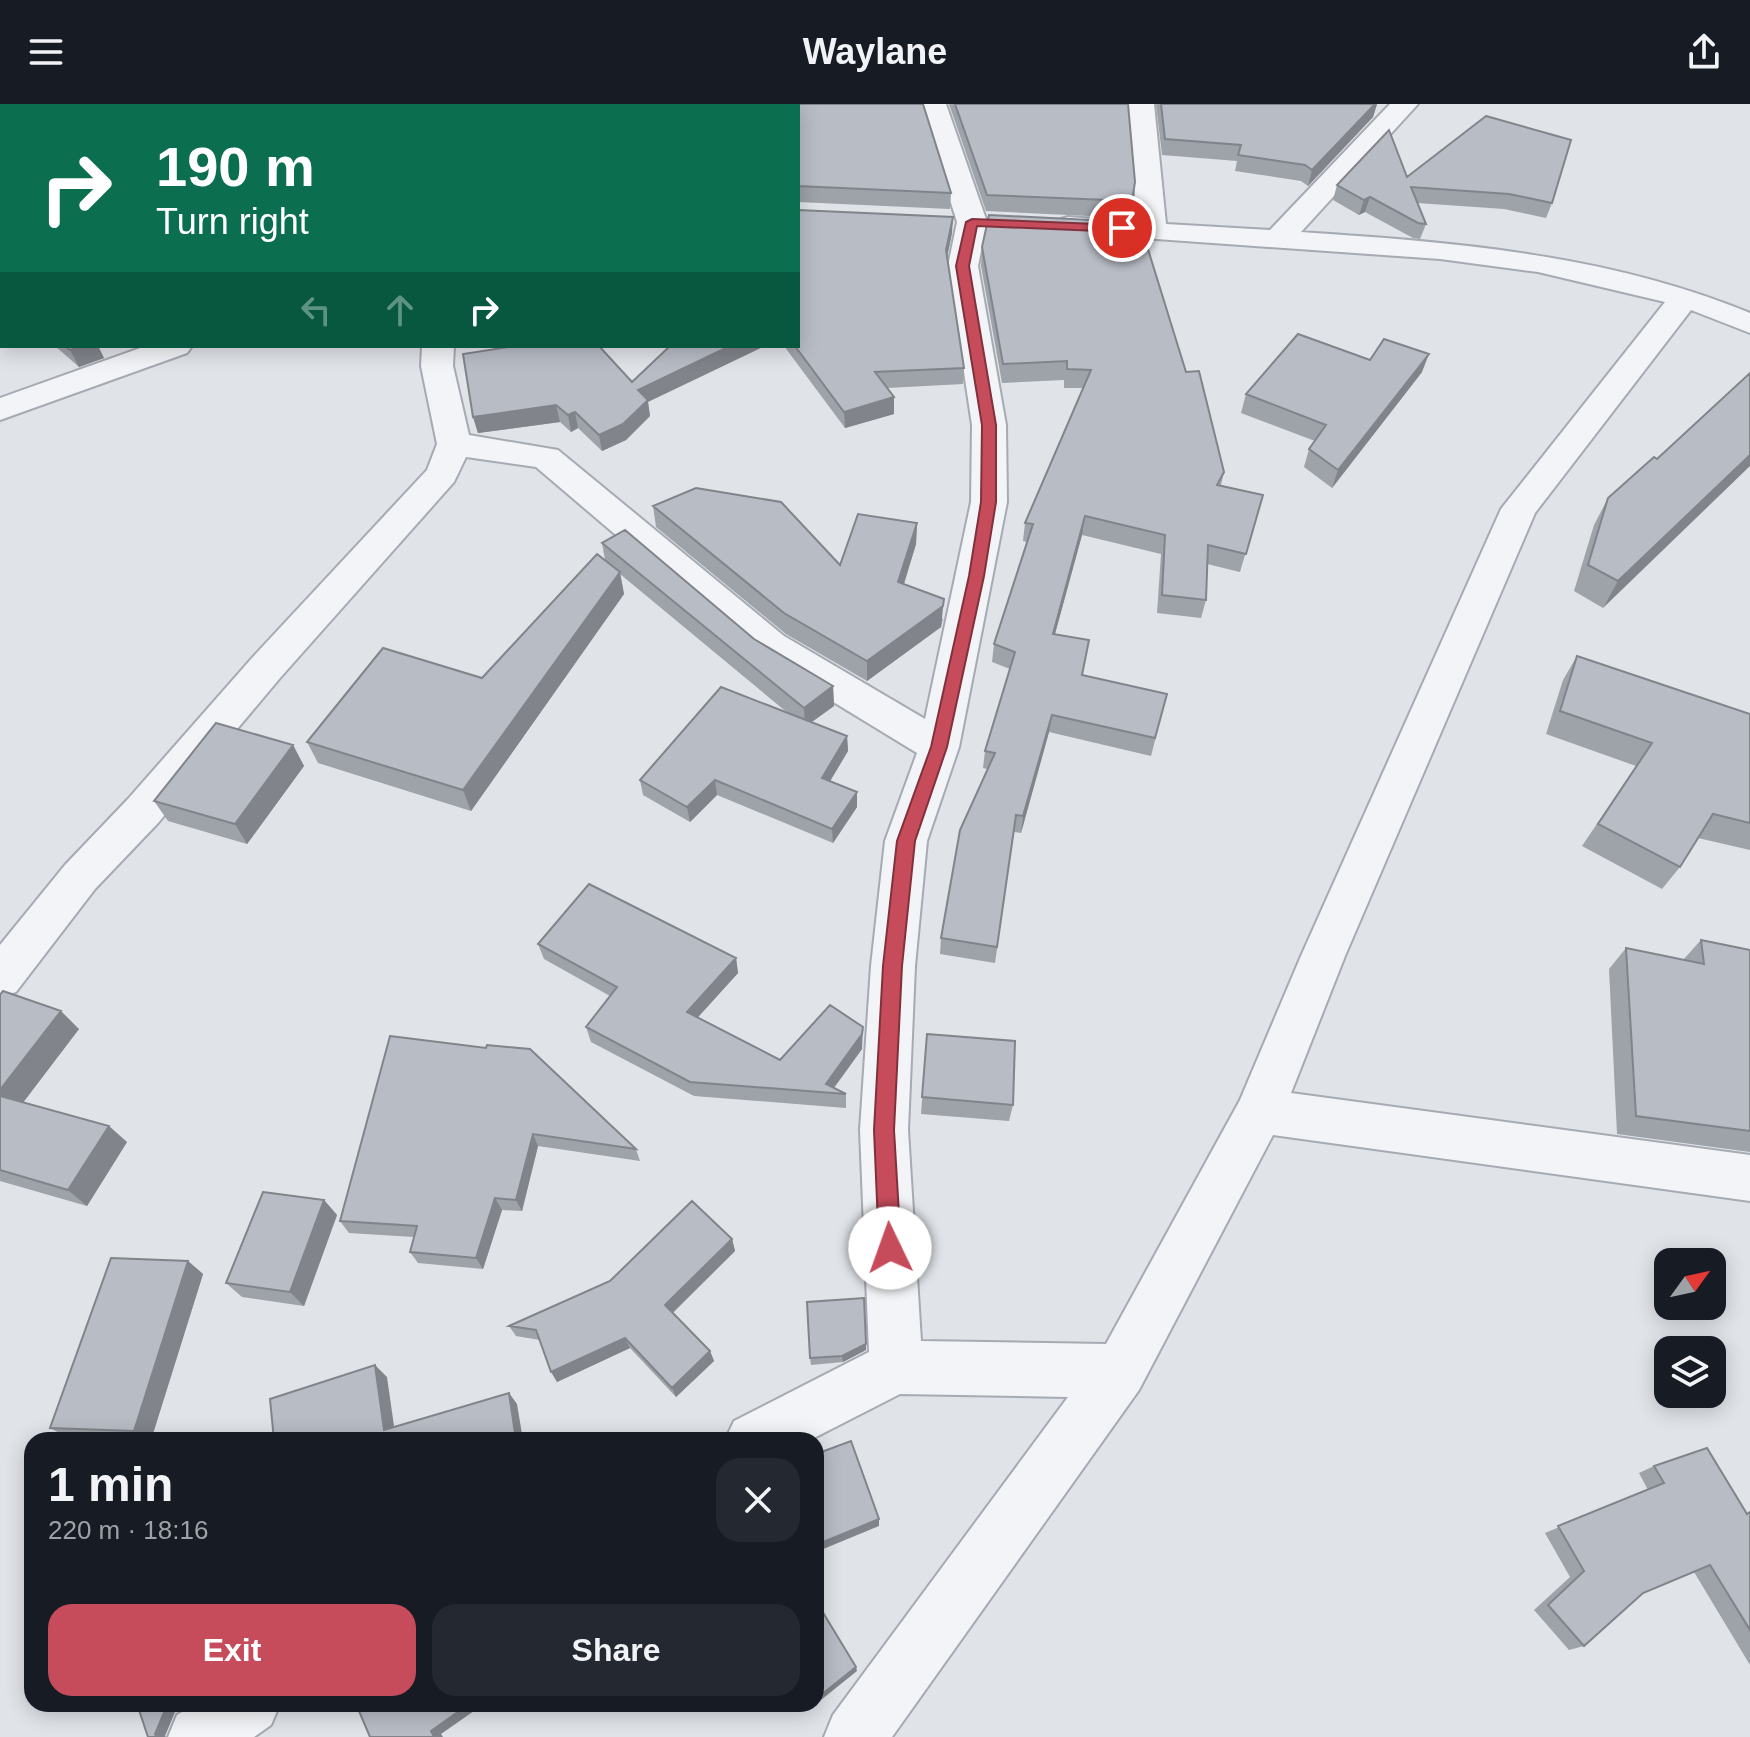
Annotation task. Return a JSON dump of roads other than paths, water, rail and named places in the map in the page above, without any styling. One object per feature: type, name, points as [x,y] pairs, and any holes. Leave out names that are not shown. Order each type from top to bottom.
[{"type":"street","points":[[896,1367],[884,1130],[893,966],[906,841],[939,747],[989,502],[989,425],[963,266],[971,222],[933,104]]},
{"type":"street","points":[[1141,104],[1152,230]]},
{"type":"street","points":[[1276,241],[1405,104]]},
{"type":"street","points":[[1047,225],[1440,250],[1538,263],[1685,297],[1750,324]]},
{"type":"street","points":[[855,1737],[1120,1371],[1260,1111],[1323,956],[1519,509],[1685,297]]},
{"type":"street","points":[[0,410],[170,348]]},
{"type":"street","points":[[0,978],[80,877],[143,811],[266,668],[442,474],[454,444],[437,366],[438,348]]},
{"type":"street","points":[[454,444],[546,458],[771,646],[939,747]]},
{"type":"street","points":[[1260,1111],[1750,1178]]},
{"type":"street","points":[[769,1432],[896,1367],[1120,1371]]},
{"type":"street","points":[[199,1737],[238,1712]]}]
